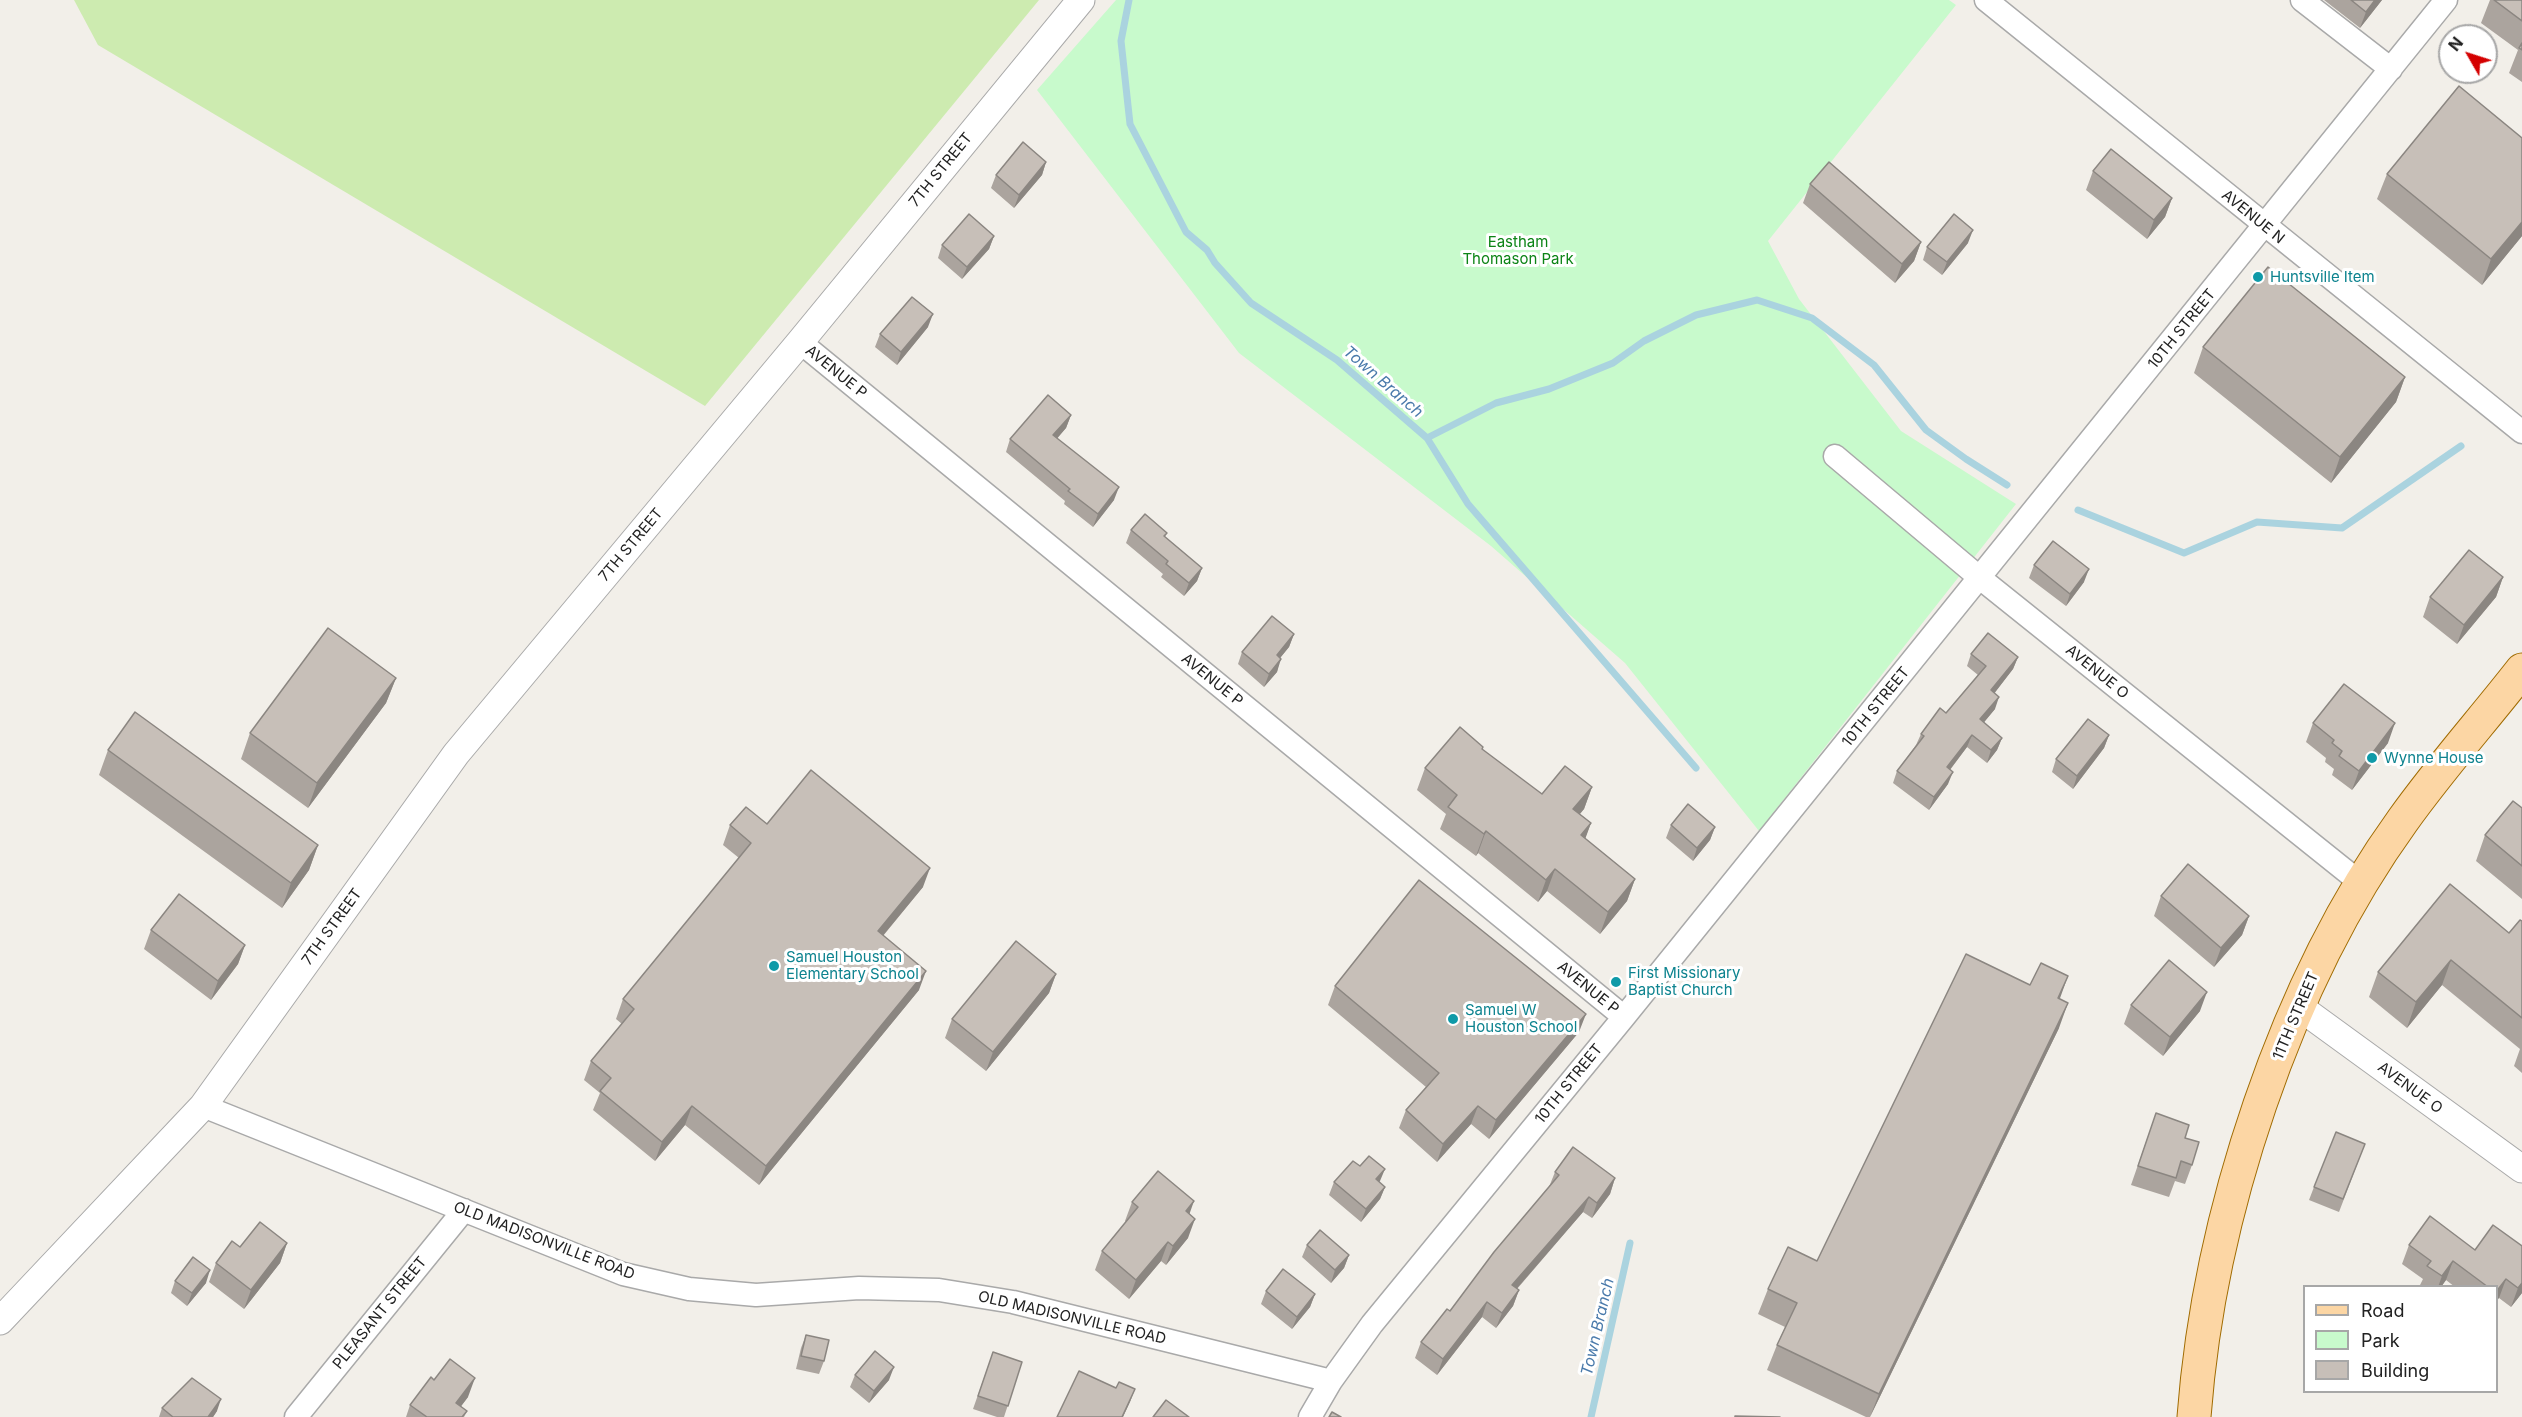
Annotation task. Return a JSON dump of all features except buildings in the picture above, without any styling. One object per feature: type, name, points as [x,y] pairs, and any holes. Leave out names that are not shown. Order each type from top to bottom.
[{"type":"main road","name":"11TH STREET","points":[[2194,1417],[2211,1282],[2245,1152],[2270,1076],[2298,1006],[2330,940],[2403,820],[2522,670]]},
{"type":"street","name":"7TH STREET","points":[[203,1106],[456,754],[800,342],[1081,0]]},
{"type":"street","name":"AVENUE N","points":[[1986,0],[2522,432]]},
{"type":"street","points":[[2302,0],[2391,69]]},
{"type":"street","name":"10TH STREET","points":[[1310,1417],[1330,1381],[1379,1314],[1624,1017],[2265,227],[2446,0]]},
{"type":"street","name":"AVENUE P","points":[[800,342],[1624,1017]]},
{"type":"street","name":"AVENUE O","points":[[1835,456],[1980,578],[2362,884]]},
{"type":"street","name":"AVENUE O","points":[[2298,1006],[2522,1169]]},
{"type":"street","points":[[3,1313],[203,1106]]},
{"type":"street","name":"OLD MADISONVILLE ROAD","points":[[203,1106],[623,1274],[688,1289],[756,1295],[859,1288],[939,1290],[1013,1302],[1330,1381]]},
{"type":"street","name":"PLEASANT STREET","points":[[296,1417],[464,1210]]},
{"type":"green space","points":[[74,0],[1039,0],[705,406],[98,45]]},
{"type":"green space","name":"Eastham Thomason Park","points":[[1116,0],[1949,0],[1956,5],[1768,241],[1799,299],[1901,431],[2016,504],[1759,831],[1625,663],[1491,546],[1239,353],[1037,90]]},
{"type":"waterway","name":"Town Branch","points":[[1129,0],[1121,41],[1130,124],[1186,232],[1207,250],[1215,263],[1251,303],[1337,360],[1427,438],[1468,504],[1696,768]]},
{"type":"waterway","points":[[1427,438],[1496,403],[1549,389],[1613,363],[1644,341],[1696,315],[1757,300],[1812,318],[1874,365],[1926,430],[2007,485]]},
{"type":"waterway","points":[[2078,510],[2184,553],[2257,522],[2342,528],[2461,446]]},
{"type":"waterway","name":"Town Branch","points":[[1591,1417],[1630,1243]]},
{"type":"place","name":"Huntsville Item","points":[[2258,277]]},
{"type":"place","name":"Wynne House","points":[[2372,758]]},
{"type":"place","name":"Samuel Houston Elementary School","points":[[774,966]]},
{"type":"place","name":"First Missionary Baptist Church","points":[[1616,982]]},
{"type":"place","name":"Samuel W Houston School","points":[[1453,1019]]}]
